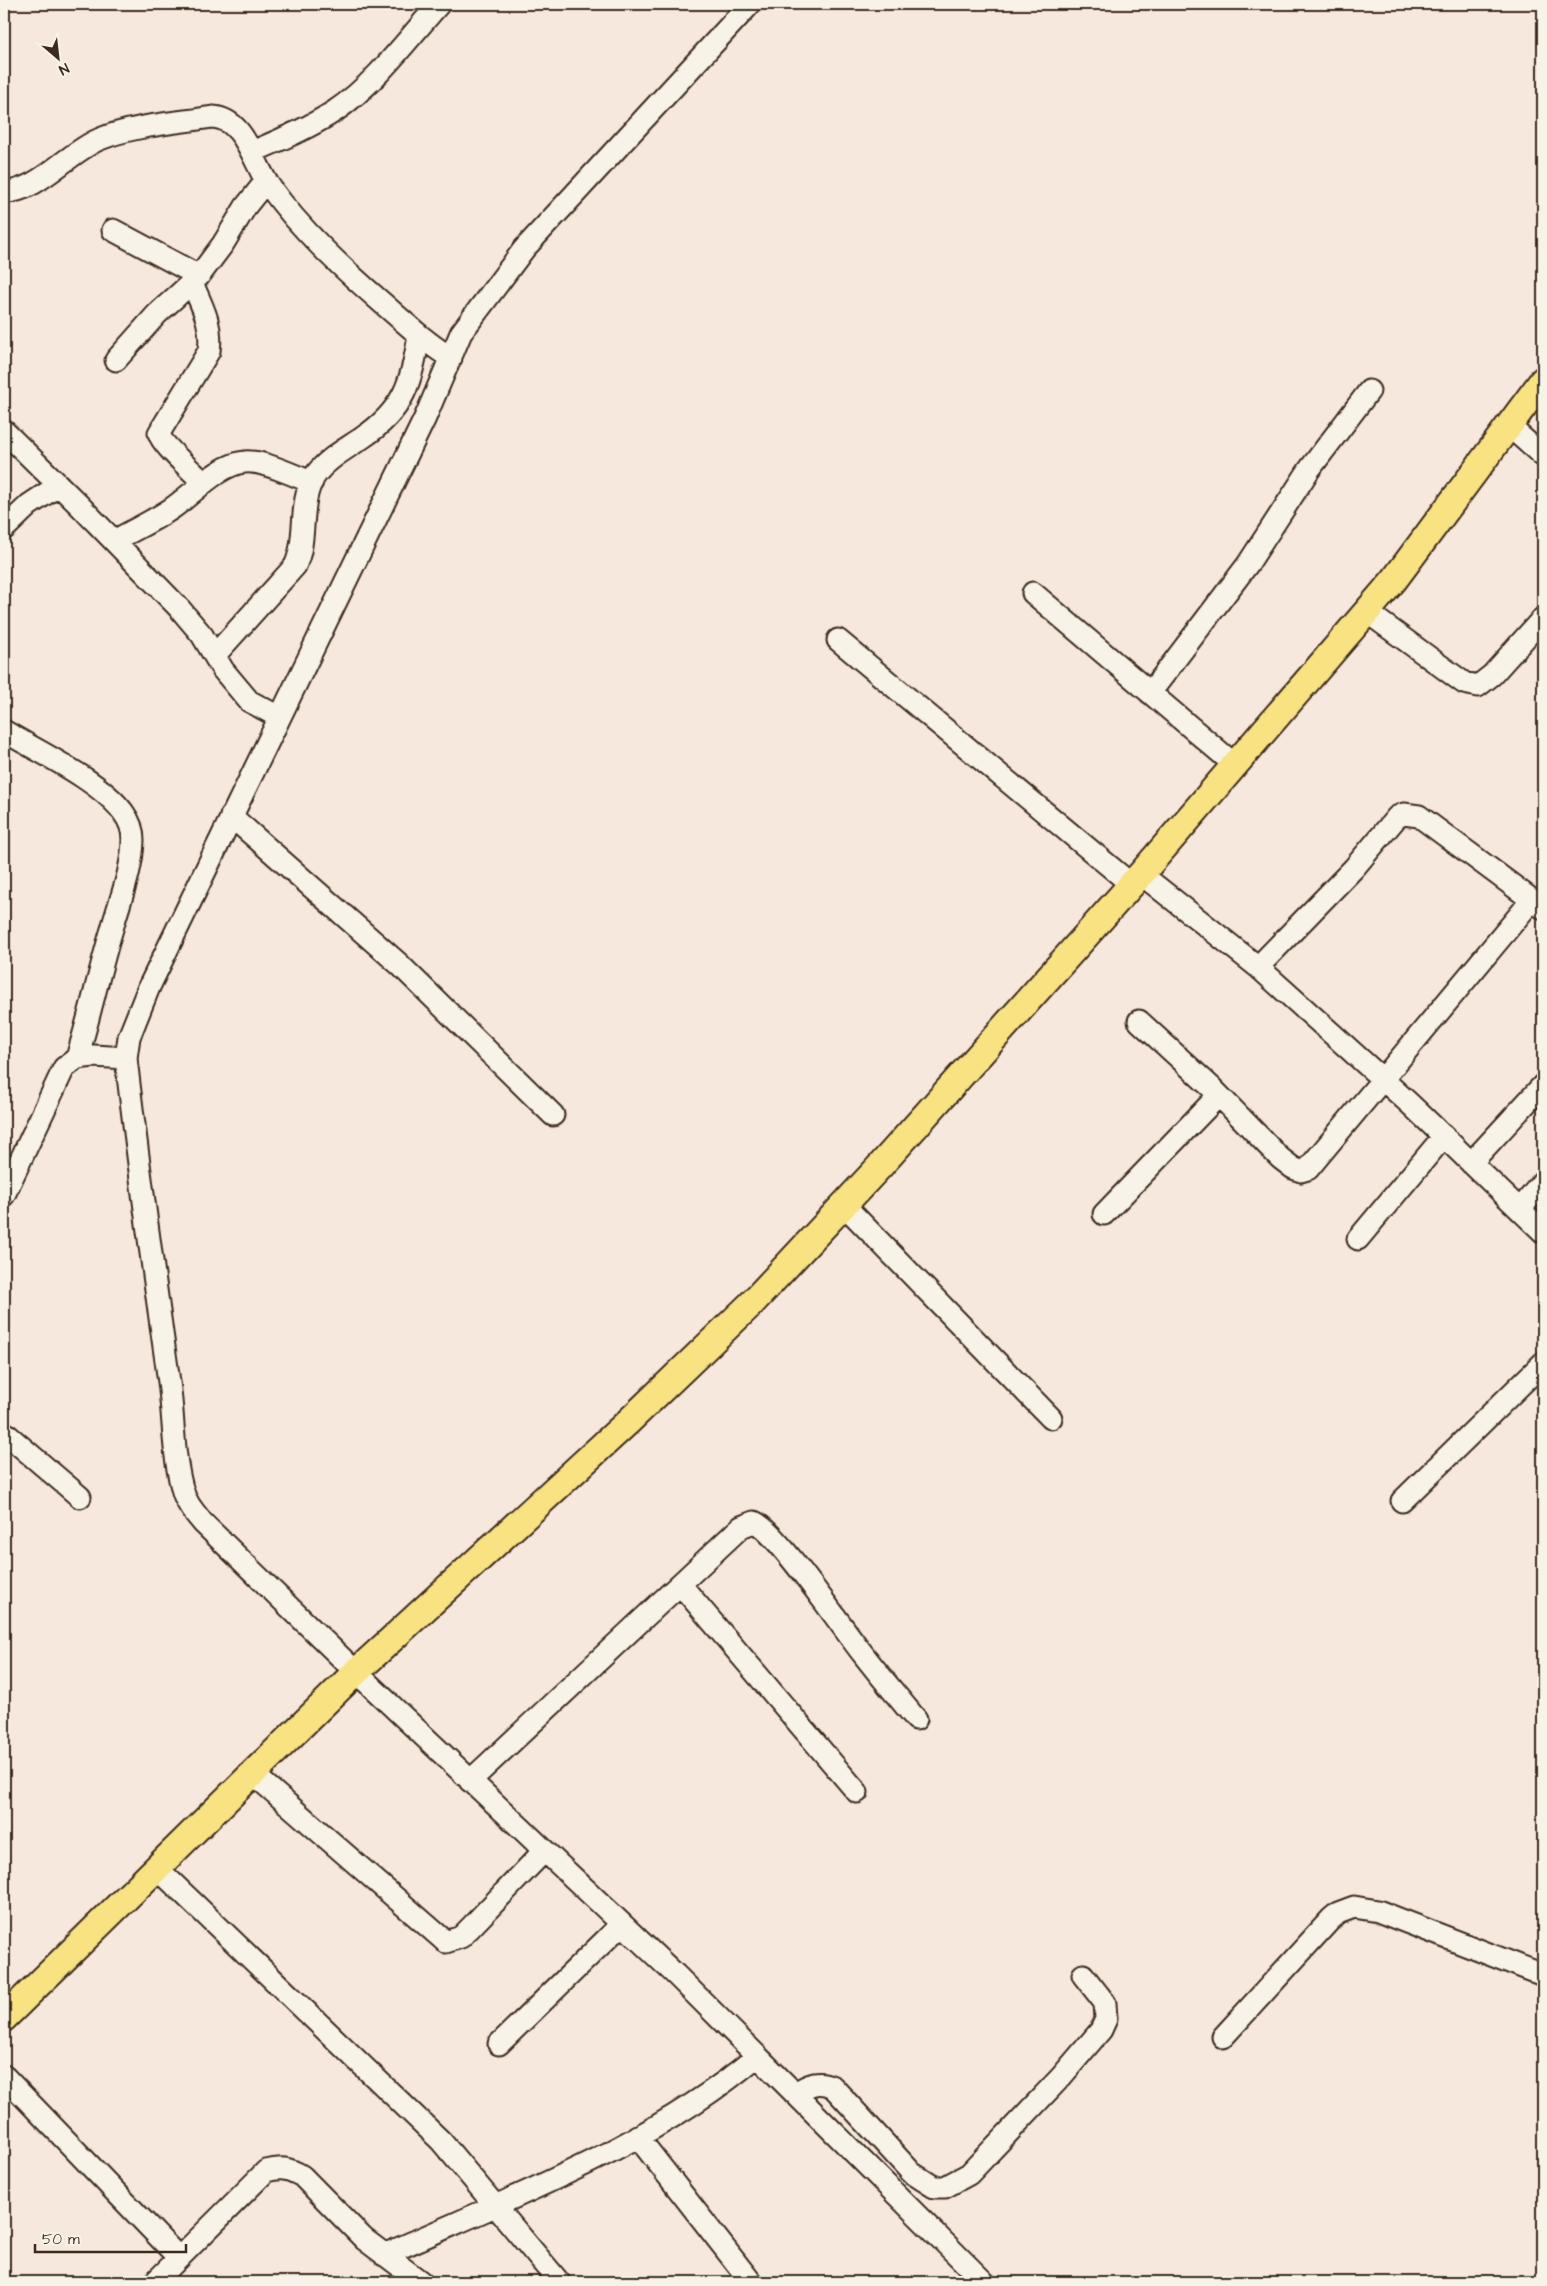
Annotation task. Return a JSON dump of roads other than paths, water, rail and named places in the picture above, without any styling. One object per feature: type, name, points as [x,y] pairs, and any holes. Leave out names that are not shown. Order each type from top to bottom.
[{"type":"main road","points":[[4,2018],[356,1672],[751,1304],[844,1205],[1137,880],[1367,612],[1394,580],[1543,380]]},
{"type":"street","points":[[252,152],[307,127],[335,111],[386,64],[439,4]]},
{"type":"street","points":[[750,4],[524,249],[445,354],[425,418],[269,712],[231,816],[149,987],[129,1037],[126,1058],[141,1190],[170,1391],[172,1432],[182,1489],[188,1504],[203,1523],[356,1672],[622,1924],[984,2282]]},
{"type":"street","points":[[4,192],[20,190],[33,184],[72,154],[120,132],[213,117],[228,120],[252,152],[266,181],[279,200],[323,249],[418,335],[445,354]]},
{"type":"street","points":[[116,360],[157,314],[195,280],[223,244],[246,206],[266,181]]},
{"type":"street","points":[[113,230],[195,280],[212,337],[209,351],[159,433],[162,442],[204,483]]},
{"type":"street","points":[[215,655],[294,566],[300,551],[302,526],[312,482],[321,468],[375,428],[402,399],[411,380],[418,335]]},
{"type":"street","points":[[1150,693],[1248,564],[1309,470],[1370,391]]},
{"type":"street","points":[[1509,426],[1543,456]]},
{"type":"street","points":[[4,431],[180,609],[232,681],[269,712]]},
{"type":"street","points":[[114,541],[172,508],[204,483],[227,469],[246,462],[259,464],[312,482]]},
{"type":"street","points":[[4,529],[29,505],[58,485]]},
{"type":"street","points":[[1033,593],[1235,765]]},
{"type":"street","points":[[1367,612],[1464,683],[1478,686],[1492,675],[1543,618]]},
{"type":"street","points":[[838,640],[1137,880],[1258,967],[1382,1078],[1543,1232]]},
{"type":"street","points":[[4,731],[88,781],[107,795],[122,812],[130,825],[133,839],[129,874],[111,930],[77,1058]]},
{"type":"street","points":[[1139,1021],[1219,1095],[1280,1158],[1293,1168],[1301,1170],[1312,1165],[1382,1078],[1538,904],[1419,816],[1404,814],[1397,817],[1354,868],[1258,967]]},
{"type":"street","points":[[231,816],[399,964],[553,1115]]},
{"type":"street","points":[[4,1195],[9,1170],[64,1068],[77,1058],[94,1056],[126,1058]]},
{"type":"street","points":[[1471,1163],[1543,1085]]},
{"type":"street","points":[[1104,1214],[1219,1095]]},
{"type":"street","points":[[1358,1238],[1444,1136]]},
{"type":"street","points":[[1520,1210],[1543,1181]]},
{"type":"street","points":[[844,1205],[1051,1418]]},
{"type":"street","points":[[1402,1501],[1543,1363]]},
{"type":"street","points":[[4,1432],[80,1497]]},
{"type":"street","points":[[470,1781],[741,1527],[754,1522],[762,1525],[916,1719]]},
{"type":"street","points":[[680,1584],[857,1792]]},
{"type":"street","points":[[252,1773],[446,1942],[461,1937],[544,1851]]},
{"type":"street","points":[[156,1867],[441,2141],[560,2282]]},
{"type":"street","points":[[1223,2037],[1338,1913],[1354,1907],[1378,1911],[1543,1975]]},
{"type":"street","points":[[499,2044],[622,1924]]},
{"type":"street","points":[[794,2093],[813,2083],[825,2083],[833,2087],[912,2172],[934,2187],[945,2187],[969,2174],[1061,2077],[1101,2030],[1106,2019],[1105,2004],[1083,1975]]},
{"type":"street","points":[[384,2255],[559,2176],[637,2136],[717,2088],[757,2056]]},
{"type":"street","points":[[4,2076],[179,2258]]},
{"type":"street","points":[[637,2136],[751,2282]]},
{"type":"street","points":[[155,2282],[266,2171],[280,2167],[291,2169],[302,2176],[364,2239],[421,2282]]}]
